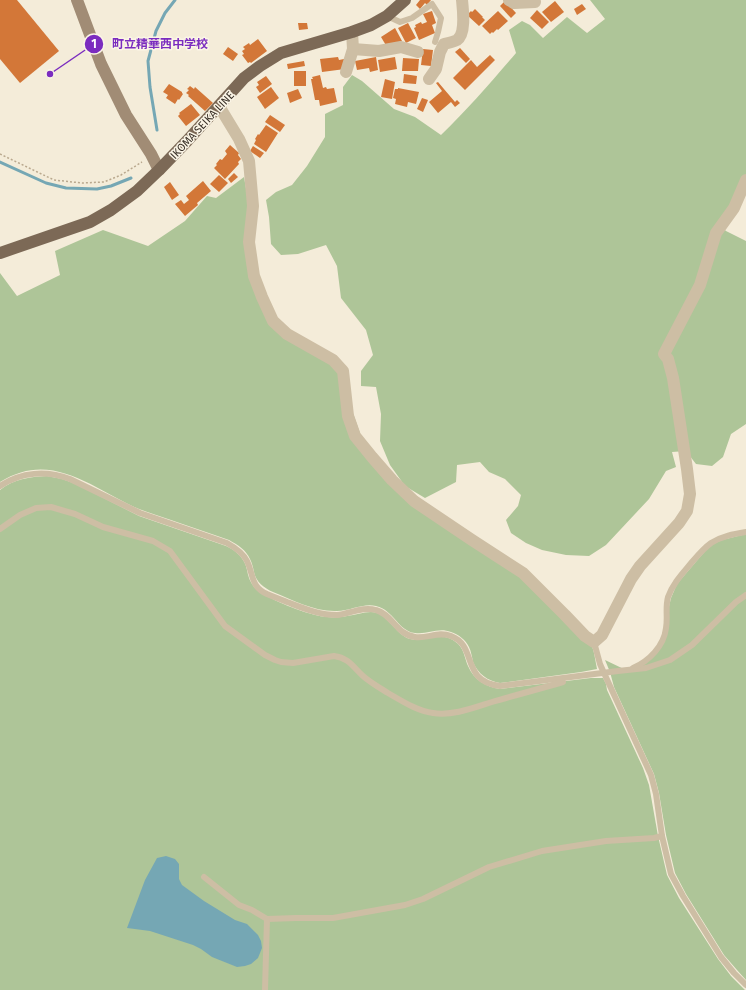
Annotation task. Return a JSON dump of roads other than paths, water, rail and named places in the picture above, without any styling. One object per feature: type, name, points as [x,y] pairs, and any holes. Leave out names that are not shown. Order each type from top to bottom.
[{"type":"main road","name":"IKOMA SEIKA LINE","points":[[0,253],[90,222],[111,210],[136,192],[159,170],[244,78],[260,66],[281,53],[352,32],[371,24],[387,16],[405,0]]},
{"type":"street","points":[[77,0],[102,64],[126,115],[151,154],[159,170]]},
{"type":"street","points":[[429,78],[436,69],[440,52],[444,44],[458,40],[462,32],[462,0]]},
{"type":"street","points":[[509,0],[514,3],[535,2]]},
{"type":"street","points":[[346,72],[353,49],[352,32]]},
{"type":"street","points":[[353,49],[379,50],[401,47],[418,52]]},
{"type":"street","points":[[219,106],[239,138],[249,161],[253,206],[249,242],[254,276],[273,321],[288,334],[333,360],[343,371],[348,416],[355,436],[392,480],[414,501],[522,574],[585,636],[594,642],[602,635],[631,579],[640,566],[679,523],[687,510],[690,494],[687,469],[673,378],[668,359],[664,354],[700,285],[716,233],[734,208],[746,180]]},
{"type":"lane","points":[[387,16],[400,22],[412,18],[432,4],[440,18],[435,42]]},
{"type":"lane","points":[[0,486],[20,476],[33,474],[55,474],[70,478],[140,513],[228,543],[244,556],[248,562],[253,580],[257,586],[272,596],[310,611],[329,615],[346,614],[370,609],[376,610],[386,614],[409,636],[420,637],[441,633],[455,637],[466,648],[470,664],[475,674],[484,681],[495,686],[646,668],[670,660],[692,645],[736,602],[746,595]]},
{"type":"lane","points":[[0,529],[20,515],[36,508],[51,506],[75,514],[103,527],[153,541],[170,551],[225,626],[265,655],[281,662],[293,663],[334,656],[340,657],[350,662],[364,677],[388,694],[416,708],[431,713],[447,714],[468,709],[581,676]]},
{"type":"lane","points":[[630,670],[645,662],[652,656],[661,644],[666,628],[668,597],[675,582],[680,576],[704,548],[728,535],[746,532]]},
{"type":"lane","points":[[594,642],[600,664],[651,775],[656,794],[662,836],[671,874],[721,957],[746,985]]},
{"type":"lane","points":[[204,876],[239,905],[252,910],[267,919],[333,918],[405,905],[423,899],[489,867],[542,851],[606,841],[654,838],[662,836]]},
{"type":"lane","points":[[265,990],[267,919]]},
{"type":"water","points":[[166,856],[175,859],[179,864],[179,879],[182,885],[204,901],[235,920],[247,924],[258,935],[262,948],[258,958],[251,964],[237,967],[212,957],[193,945],[150,931],[127,928],[145,880],[157,858]]},
{"type":"waterway","points":[[157,130],[150,87],[148,61],[156,31],[165,13],[175,0]]},
{"type":"waterway","points":[[0,162],[46,183],[66,188],[97,189],[111,186],[131,178]]},
{"type":"place","name":"町立精華西中学校","points":[[50,74]]}]
